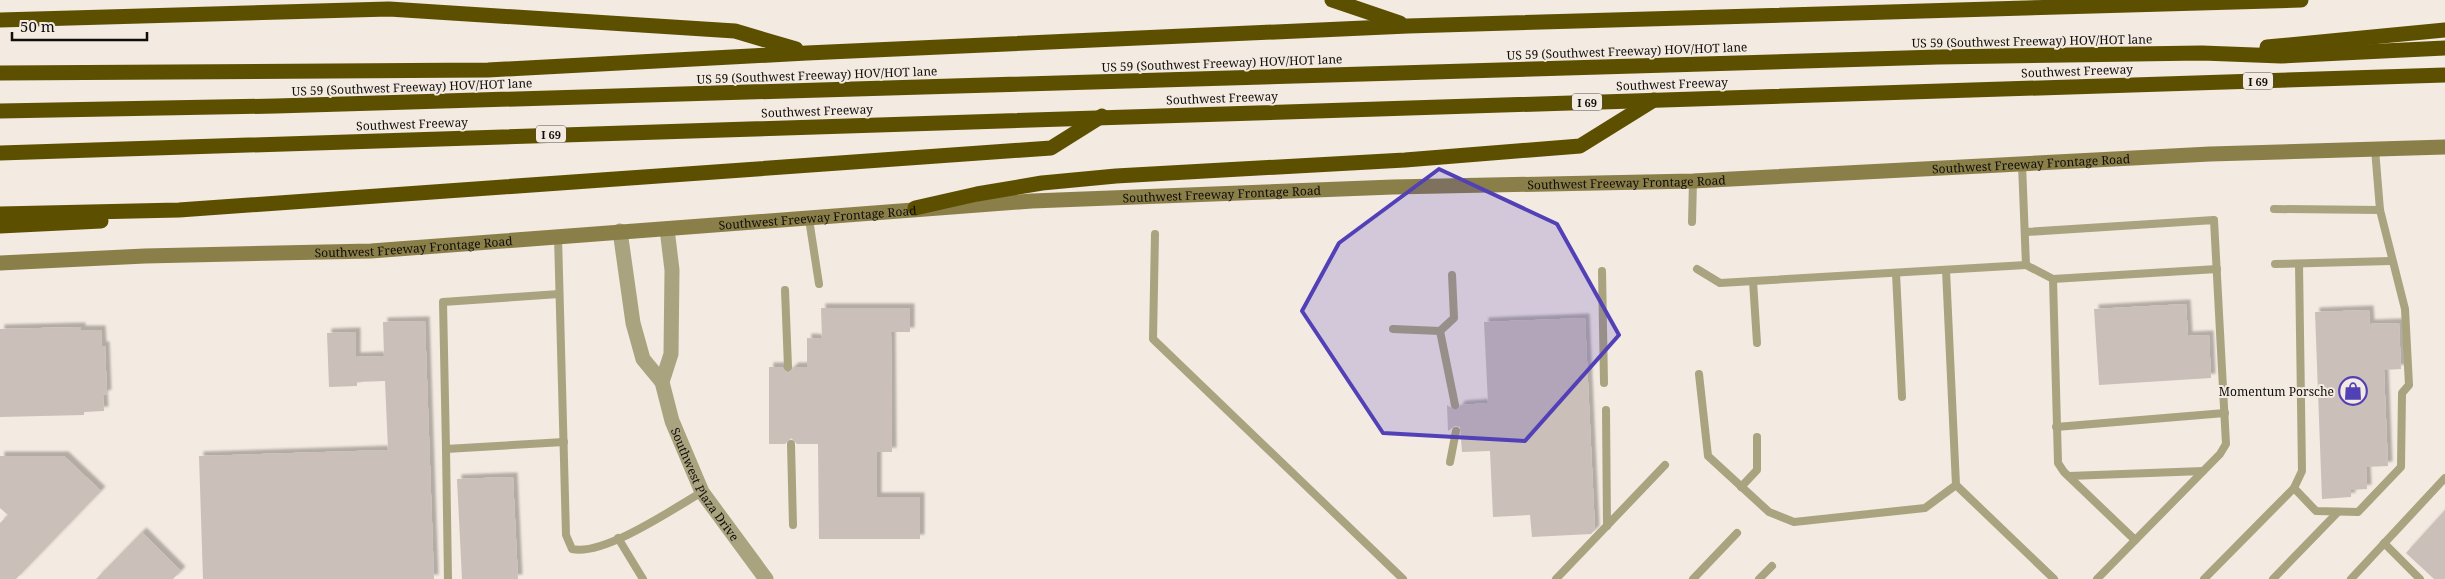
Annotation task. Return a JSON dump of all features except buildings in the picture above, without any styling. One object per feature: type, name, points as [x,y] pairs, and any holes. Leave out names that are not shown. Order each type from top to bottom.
[{"type":"highway","points":[[1332,0],[1408,26]]},
{"type":"highway","points":[[0,73],[488,70],[807,52],[1408,26],[2301,0]]},
{"type":"highway","points":[[0,20],[389,9],[735,31],[807,52]]},
{"type":"highway","points":[[2202,53],[2445,30]]},
{"type":"highway","name":"US 59 (Southwest Freeway) HOV/HOT lane","points":[[0,111],[286,106],[1948,57],[2202,53],[2280,56],[2445,48]]},
{"type":"highway","name":"Southwest Freeway","points":[[0,153],[1102,116],[2445,75]]},
{"type":"highway","points":[[915,208],[977,194],[1042,183],[1405,160],[1580,146],[1654,100]]},
{"type":"highway","points":[[0,214],[179,210],[1051,148],[1102,116]]},
{"type":"highway","points":[[0,226],[121,220],[179,210]]},
{"type":"main road","name":"Southwest Freeway Frontage Road","points":[[0,263],[145,256],[371,251],[620,231],[809,219],[915,208],[1032,201],[1393,187],[1693,181],[2210,154],[2445,147]]},
{"type":"street","points":[[662,382],[670,354],[672,270],[667,229]]},
{"type":"street","name":"Southwest Plaza Drive","points":[[620,231],[633,323],[643,359],[662,382],[672,421],[702,492],[766,579]]},
{"type":"lane","points":[[2294,488],[2316,510],[2358,512],[2401,468],[2402,393],[2409,385],[2405,309],[2391,261],[2380,210],[2375,149]]},
{"type":"lane","points":[[2022,164],[2026,265]]},
{"type":"lane","points":[[1692,222],[1693,181]]},
{"type":"lane","points":[[2274,210],[2380,210]]},
{"type":"lane","points":[[809,219],[819,284]]},
{"type":"lane","points":[[2026,232],[2214,220],[2226,444],[2203,471],[2097,579]]},
{"type":"lane","points":[[1155,234],[1153,339],[1403,579]]},
{"type":"lane","points":[[558,236],[566,534],[572,549],[582,551],[618,538],[702,492]]},
{"type":"lane","points":[[2276,264],[2391,261]]},
{"type":"lane","points":[[2204,579],[2294,488],[2302,471],[2299,264]]},
{"type":"lane","points":[[1697,269],[1720,283],[2026,265],[2053,279],[2217,269]]},
{"type":"lane","points":[[1946,270],[1956,485],[2054,579]]},
{"type":"lane","points":[[1602,271],[1604,383]]},
{"type":"lane","points":[[1896,272],[1902,397]]},
{"type":"lane","points":[[1393,329],[1440,330],[1454,318],[1452,275]]},
{"type":"lane","points":[[2053,279],[2058,463],[2068,476],[2135,540]]},
{"type":"lane","points":[[1753,281],[1757,344]]},
{"type":"lane","points":[[785,290],[788,367]]},
{"type":"lane","points":[[448,579],[443,302],[559,294]]},
{"type":"lane","points":[[1440,330],[1455,405]]},
{"type":"lane","points":[[1699,374],[1708,456],[1769,512],[1794,522],[1925,508],[1956,485]]},
{"type":"lane","points":[[1606,410],[1607,526]]},
{"type":"lane","points":[[2056,427],[2225,413]]},
{"type":"lane","points":[[1450,462],[1456,431]]},
{"type":"lane","points":[[1741,488],[1757,470],[1757,437]]},
{"type":"lane","points":[[446,449],[564,442]]},
{"type":"lane","points":[[790,444],[793,525]]},
{"type":"lane","points":[[1556,579],[1665,465]]},
{"type":"lane","points":[[2068,476],[2203,471]]},
{"type":"lane","points":[[2351,579],[2445,478]]},
{"type":"lane","points":[[2273,579],[2338,512]]},
{"type":"lane","points":[[1693,579],[1737,534]]},
{"type":"lane","points":[[618,538],[643,579]]},
{"type":"lane","points":[[2384,543],[2420,579]]},
{"type":"lane","points":[[1759,579],[1772,566]]},
{"type":"highlighted area","points":[[1439,169],[1557,224],[1619,335],[1525,441],[1383,433],[1302,311],[1339,243]]},
{"type":"place","name":"Momentum Porsche","points":[[2353,391]]}]
